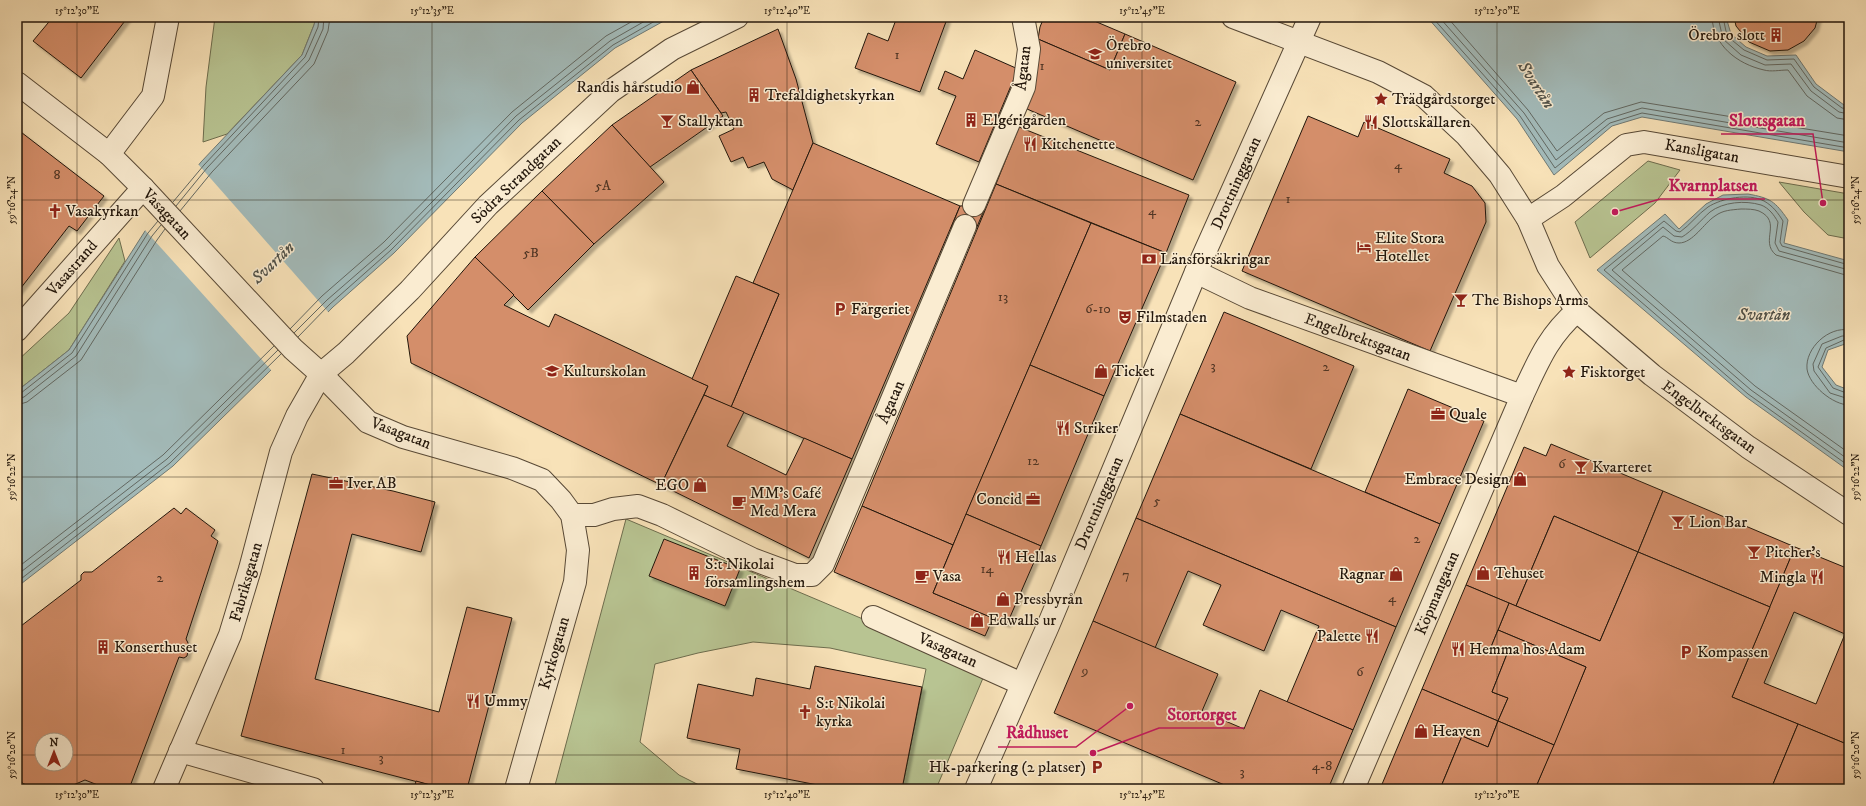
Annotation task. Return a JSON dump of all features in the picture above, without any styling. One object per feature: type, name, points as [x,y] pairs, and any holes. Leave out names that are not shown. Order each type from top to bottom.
[{"type":"street","points":[[109,154],[152,96],[168,17]]},
{"type":"street","name":"Södra Strandgatan","points":[[321,374],[346,354],[410,290],[488,205],[611,91],[672,49],[737,17]]},
{"type":"street","name":"Ågatan","points":[[974,205],[1024,87],[1029,49],[1023,17]]},
{"type":"street","points":[[1233,17],[1378,72],[1424,96],[1466,135],[1500,175],[1528,219],[1548,266],[1577,310],[1562,324],[1548,342],[1522,396]]},
{"type":"street","name":"Drottninggatan","points":[[976,789],[1022,684],[1196,272],[1310,17]]},
{"type":"street","name":"Vasagatan","points":[[17,83],[109,154],[161,207],[293,350],[321,374],[368,422],[403,437],[512,468],[542,480],[561,500],[572,515]]},
{"type":"street","name":"Kansligatan","points":[[1528,219],[1563,196],[1626,145],[1644,142],[1849,177]]},
{"type":"street","name":"Vasastrand","points":[[17,330],[143,188]]},
{"type":"street","name":"Ågatan","points":[[572,515],[594,515],[613,509],[638,506],[662,515],[752,559],[795,575],[812,575],[823,564],[965,226]]},
{"type":"street","name":"Engelbrektsgatan","points":[[1196,272],[1250,298],[1522,396]]},
{"type":"street","name":"Engelbrektsgatan","points":[[1577,310],[1652,376],[1748,447],[1849,514]]},
{"type":"street","name":"Fabriksgatan","points":[[164,789],[230,635],[250,569],[281,452],[297,416],[321,374]]},
{"type":"street","name":"Köpmangatan","points":[[1353,789],[1522,396]]},
{"type":"street","name":"Kyrkogatan","points":[[516,789],[575,582],[578,550],[572,515]]},
{"type":"street","name":"Vasagatan","points":[[873,617],[1022,684]]},
{"type":"street","points":[[180,751],[312,789]]},
{"type":"green space","points":[[215,17],[316,17],[302,55],[227,134],[203,142],[206,87]]},
{"type":"green space","points":[[1648,161],[1680,170],[1655,203],[1590,258],[1575,222]]},
{"type":"green space","points":[[1779,182],[1849,194],[1849,239],[1828,235],[1804,212]]},
{"type":"green space","points":[[119,238],[125,261],[69,350],[17,391],[17,361],[69,313]]},
{"type":"green space","points":[[626,519],[986,671],[936,789],[902,789],[926,669],[830,648],[753,642],[698,653],[655,664],[640,742],[679,775],[707,789],[554,789]]},
{"type":"water","points":[[316,17],[671,17],[615,48],[522,123],[394,253],[333,307],[173,466],[17,587],[17,391],[69,350],[145,231],[201,162],[302,55]]},
{"type":"water","points":[[1427,17],[1726,17],[1731,34],[1746,47],[1767,56],[1796,55],[1816,84],[1844,105],[1849,105],[1849,152],[1642,117],[1612,126],[1554,175],[1517,119]]},
{"type":"water","name":"Svartån","points":[[1748,194],[1762,197],[1771,201],[1779,208],[1788,220],[1784,243],[1849,261],[1849,345],[1845,344],[1828,350],[1822,367],[1836,385],[1849,390],[1849,471],[1746,397],[1597,270],[1665,214],[1679,229],[1706,204],[1723,195]]},
{"type":"pier","points":[[197,163],[329,313],[272,371],[144,229]]},
{"type":"building","points":[[53,17],[128,17],[81,78],[33,41]]},
{"type":"building","points":[[897,17],[942,17],[947,19],[920,92],[855,68],[868,33],[888,41]]},
{"type":"building","name":"Örebro universitet","points":[[1044,17],[1085,17],[1125,34],[1110,70],[1038,39],[1040,27]]},
{"type":"building","name":"Örebro slott","points":[[1734,17],[1818,17],[1815,28],[1804,41],[1788,50],[1770,51],[1749,42],[1736,26]]},
{"type":"building","name":"Trefaldighetskyrkan","points":[[778,29],[796,79],[813,143],[793,190],[772,179],[764,162],[748,168],[743,157],[731,162],[719,136],[734,129],[726,112],[721,113],[691,70]]},
{"type":"building","points":[[1125,34],[1236,82],[1193,180],[1027,109],[1038,39],[1110,70]]},
{"type":"building","name":"Elgérigården","points":[[975,50],[1018,69],[979,162],[936,144],[956,96],[938,89],[945,71],[963,79]]},
{"type":"building","points":[[691,70],[723,116],[650,167],[612,125]]},
{"type":"building","name":"Elite Stora Hotellet","points":[[1308,116],[1358,137],[1364,122],[1450,159],[1444,173],[1472,186],[1485,203],[1486,222],[1430,351],[1242,271]]},
{"type":"building","points":[[612,125],[664,182],[594,244],[542,191]]},
{"type":"building","points":[[1019,127],[1189,195],[1166,253],[996,184]]},
{"type":"building","name":"Vasakyrkan","points":[[17,129],[104,196],[77,231],[69,226],[17,293]]},
{"type":"building","points":[[813,143],[960,206],[852,459],[731,407],[779,294],[753,283]]},
{"type":"building","points":[[996,184],[1091,223],[953,545],[862,506]]},
{"type":"building","points":[[542,191],[594,244],[528,310],[475,257]]},
{"type":"building","points":[[974,205],[985,208],[976,229],[965,226],[951,228],[960,206]]},
{"type":"building","points":[[1091,223],[1166,253],[1104,396],[1030,365]]},
{"type":"building","name":"Kulturskolan","points":[[475,257],[514,295],[504,305],[549,327],[555,314],[708,386],[661,485],[411,363],[407,336]]},
{"type":"building","points":[[736,276],[779,294],[731,407],[704,395],[708,386],[692,379]]},
{"type":"building","points":[[1224,312],[1354,366],[1311,469],[1180,414]]},
{"type":"building","points":[[1030,365],[1104,396],[1041,546],[966,514]]},
{"type":"building","points":[[1408,389],[1484,421],[1440,524],[1365,492]]},
{"type":"building","points":[[704,395],[744,412],[727,446],[786,475],[804,438],[852,459],[809,558],[661,485]]},
{"type":"building","points":[[1180,414],[1440,524],[1396,627],[1136,518]]},
{"type":"building","points":[[1551,444],[1663,491],[1638,552],[1554,516],[1516,606],[1466,585],[1524,447],[1546,456]]},
{"type":"building","points":[[312,474],[393,491],[435,502],[421,552],[352,534],[315,679],[439,712],[467,607],[512,618],[467,789],[445,789],[241,736]]},
{"type":"building","points":[[1663,491],[1795,547],[1770,607],[1638,552]]},
{"type":"building","points":[[862,506],[953,545],[933,593],[993,618],[985,636],[834,572]]},
{"type":"building","name":"Konserthuset","points":[[174,508],[181,514],[186,508],[215,530],[211,536],[218,541],[186,639],[189,645],[187,656],[184,658],[179,657],[129,789],[108,789],[85,780],[64,789],[40,789],[24,784],[17,779],[17,629],[81,580],[81,575],[84,572],[92,572]]},
{"type":"building","points":[[966,514],[1041,546],[1007,624],[933,593]]},
{"type":"building","points":[[1554,516],[1638,552],[1600,641],[1516,606]]},
{"type":"building","points":[[1136,518],[1396,627],[1353,730],[1287,702],[1319,626],[1281,610],[1264,651],[1203,625],[1221,585],[1188,571],[1155,648],[1093,621]]},
{"type":"building","name":"S:t Nikolai församlingshem","points":[[664,539],[740,569],[725,606],[649,576]]},
{"type":"building","points":[[1795,547],[1849,569],[1849,745],[1732,697]],"holes":[[[1794,612],[1845,634],[1816,704],[1764,683]]]},
{"type":"building","name":"Kompassen","points":[[1638,552],[1770,607],[1732,697],[1798,724],[1771,789],[1535,789],[1586,667],[1498,630],[1509,603],[1600,641]]},
{"type":"building","points":[[1466,585],[1509,603],[1491,647],[1507,654],[1492,692],[1508,698],[1498,721],[1422,689]]},
{"type":"building","points":[[1093,621],[1218,674],[1202,711],[1244,729],[1260,690],[1353,730],[1328,789],[1234,789],[1054,713]]},
{"type":"building","points":[[1498,630],[1586,667],[1554,745],[1498,721],[1508,698],[1492,692],[1507,654],[1491,647]]},
{"type":"building","name":"S:t Nikolai kyrka","points":[[815,666],[922,687],[902,789],[838,789],[736,769],[740,749],[687,738],[698,684],[753,696],[756,678],[810,689]]},
{"type":"building","points":[[1422,689],[1498,721],[1488,747],[1462,736],[1440,789],[1380,789]]},
{"type":"building","points":[[1498,721],[1554,745],[1535,789],[1440,789],[1462,736],[1488,747]]},
{"type":"building","points":[[1798,724],[1849,745],[1849,789],[1771,789]]},
{"type":"building","points":[[416,781],[445,789],[414,789]]},
{"type":"place","name":"Örebro slott","points":[[1776,35]]},
{"type":"place","name":"Örebro universitet","points":[[1095,54]]},
{"type":"place","name":"Randis hårstudio","points":[[693,87]]},
{"type":"place","name":"Trefaldighetskyrkan","points":[[754,95]]},
{"type":"place","name":"Trädgårdstorget","points":[[1381,99]]},
{"type":"place","name":"Elgérigården","points":[[971,120]]},
{"type":"place","name":"Stallyktan","points":[[667,121]]},
{"type":"place","name":"Slottskällaren","points":[[1371,122]]},
{"type":"place","name":"Kitchenette","points":[[1030,144]]},
{"type":"place","name":"Slottsgatan","points":[[1823,203]]},
{"type":"place","name":"Vasakyrkan","points":[[55,211]]},
{"type":"place","name":"Kvarnplatsen","points":[[1615,212]]},
{"type":"place","name":"Elite Stora Hotellet","points":[[1364,247]]},
{"type":"place","name":"Länsförsäkringar","points":[[1149,259]]},
{"type":"place","name":"The Bishops Arms","points":[[1461,300]]},
{"type":"place","name":"Färgeriet","points":[[840,309]]},
{"type":"place","name":"Filmstaden","points":[[1125,317]]},
{"type":"place","name":"Kulturskolan","points":[[552,371]]},
{"type":"place","name":"Ticket","points":[[1101,371]]},
{"type":"place","name":"Fisktorget","points":[[1569,372]]},
{"type":"place","name":"Quale","points":[[1438,414]]},
{"type":"place","name":"Striker","points":[[1063,428]]},
{"type":"place","name":"Kvarteret","points":[[1581,467]]},
{"type":"place","name":"Embrace Design","points":[[1520,479]]},
{"type":"place","name":"Iver AB","points":[[336,483]]},
{"type":"place","name":"EGO","points":[[700,485]]},
{"type":"place","name":"Concid","points":[[1033,499]]},
{"type":"place","name":"MM's Café Med Mera","points":[[739,502]]},
{"type":"place","name":"Lion Bar","points":[[1678,522]]},
{"type":"place","name":"Pitcher's","points":[[1754,552]]},
{"type":"place","name":"Hellas","points":[[1004,557]]},
{"type":"place","name":"S:t Nikolai församlingshem","points":[[694,573]]},
{"type":"place","name":"Tehuset","points":[[1483,573]]},
{"type":"place","name":"Ragnar","points":[[1396,574]]},
{"type":"place","name":"Vasa","points":[[922,576]]},
{"type":"place","name":"Mingla","points":[[1817,577]]},
{"type":"place","name":"Pressbyrån","points":[[1003,599]]},
{"type":"place","name":"Edwalls ur","points":[[977,620]]},
{"type":"place","name":"Palette","points":[[1372,636]]},
{"type":"place","name":"Konserthuset","points":[[103,647]]},
{"type":"place","name":"Hemma hos Adam","points":[[1458,649]]},
{"type":"place","name":"Kompassen","points":[[1686,652]]},
{"type":"place","name":"Ummy","points":[[473,701]]},
{"type":"place","name":"Rådhuset","points":[[1130,706]]},
{"type":"place","name":"S:t Nikolai kyrka","points":[[805,712]]},
{"type":"place","name":"Heaven","points":[[1421,731]]},
{"type":"place","name":"Stortorget","points":[[1093,753]]},
{"type":"place","name":"Hk-parkering (2 platser)","points":[[1097,767]]}]
